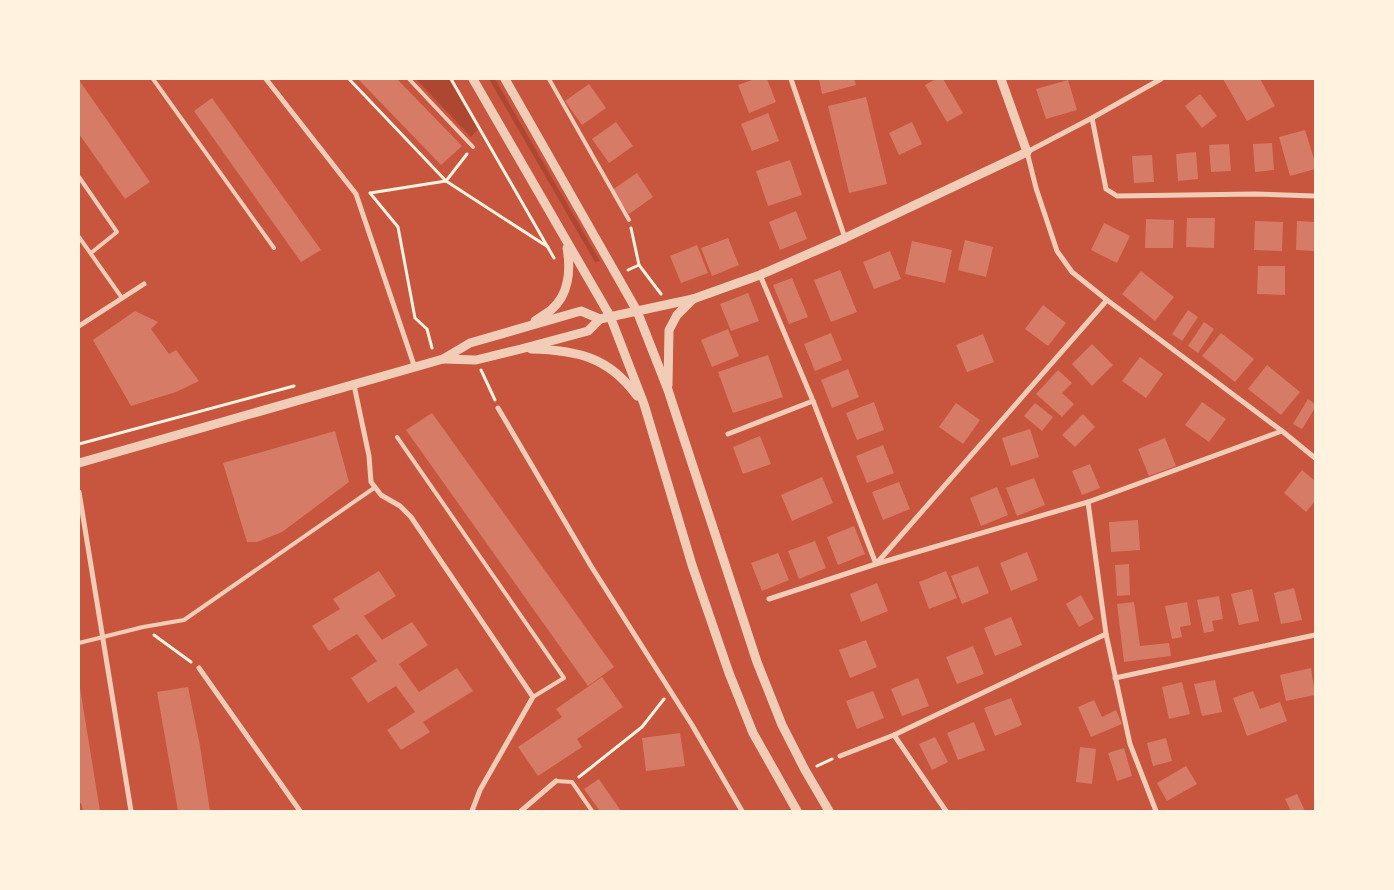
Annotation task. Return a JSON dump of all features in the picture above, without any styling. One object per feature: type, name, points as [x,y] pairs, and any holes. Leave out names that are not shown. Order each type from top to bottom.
[{"type":"street","points":[[266,79],[356,194],[415,368]]},
{"type":"street","points":[[473,79],[610,316],[644,404],[692,565],[729,673],[753,733],[797,811]]},
{"type":"street","points":[[505,79],[637,311],[668,390],[757,662],[782,725],[829,811]]},
{"type":"street","points":[[792,79],[845,238]]},
{"type":"street","points":[[1001,79],[1027,152],[1036,188],[1057,251],[1072,272],[1315,458]]},
{"type":"street","points":[[443,359],[476,360],[521,349],[588,331],[600,319],[693,299],[760,274],[845,238],[1027,152],[1161,79]]},
{"type":"street","points":[[1092,118],[1106,189],[1117,196],[1255,194],[1315,196]]},
{"type":"street","points":[[528,325],[551,310],[560,300],[565,290],[570,263],[566,240]]},
{"type":"street","points":[[760,274],[813,401],[876,564]]},
{"type":"street","points":[[79,326],[144,284]]},
{"type":"street","points":[[668,390],[669,330],[677,315],[693,299]]},
{"type":"street","points":[[876,564],[1107,300]]},
{"type":"street","points":[[79,463],[415,368],[443,359],[470,343],[528,325],[581,311],[600,319]]},
{"type":"street","points":[[521,349],[557,350],[583,354],[597,360],[629,384],[644,404]]},
{"type":"street","points":[[354,385],[369,456],[371,482],[374,488],[381,495],[400,506],[411,517],[533,697],[480,790],[472,811]]},
{"type":"street","points":[[728,434],[813,401]]},
{"type":"street","points":[[498,408],[591,566],[692,725],[742,811]]},
{"type":"street","points":[[769,599],[876,564],[1088,502],[1282,431]]},
{"type":"street","points":[[79,492],[131,811]]},
{"type":"street","points":[[1088,502],[1106,634],[1130,744],[1156,811]]},
{"type":"street","points":[[840,756],[894,735],[1106,634]]},
{"type":"street","points":[[1116,678],[1315,635]]},
{"type":"street","points":[[199,668],[300,811]]},
{"type":"street","points":[[894,735],[946,811]]},
{"type":"street","points":[[521,811],[556,781]]},
{"type":"lane","points":[[152,79],[274,248]]},
{"type":"lane","points":[[409,79],[473,147]]},
{"type":"lane","points":[[549,79],[629,220]]},
{"type":"lane","points":[[79,177],[117,232],[91,253]]},
{"type":"lane","points":[[79,236],[122,298]]},
{"type":"lane","points":[[396,437],[564,678],[533,697]]},
{"type":"lane","points":[[79,643],[102,636],[184,620],[374,488]]},
{"type":"lane","points":[[556,781],[572,782],[592,811]]},
{"type":"path","points":[[349,79],[446,181],[548,247]]},
{"type":"path","points":[[452,79],[558,264]]},
{"type":"path","points":[[432,348],[427,329],[415,318],[398,227],[370,193],[446,181],[483,134]]},
{"type":"path","points":[[629,220],[639,265]]},
{"type":"path","points":[[411,355],[441,345]]},
{"type":"path","points":[[476,360],[498,408]]},
{"type":"path","points":[[79,444],[297,386]]},
{"type":"path","points":[[143,628],[199,668]]},
{"type":"path","points":[[572,782],[642,727],[670,691]]},
{"type":"path","points":[[805,770],[840,756]]},
{"type":"shaded area","points":[[416,79],[449,79],[478,129],[471,137]]},
{"type":"shaded area","points":[[489,79],[495,79],[600,261],[595,262]]},
{"type":"building","points":[[358,79],[397,79],[462,146],[441,165]]},
{"type":"building","points":[[755,79],[767,79],[776,102],[749,113],[738,85]]},
{"type":"building","points":[[819,79],[854,79],[856,85],[822,94]]},
{"type":"building","points":[[936,79],[943,79],[963,113],[947,122],[925,85]]},
{"type":"building","points":[[1223,79],[1260,79],[1275,106],[1247,121]]},
{"type":"building","points":[[79,80],[150,182],[125,199],[79,134]]},
{"type":"building","points":[[1068,80],[1077,110],[1046,119],[1036,89]]},
{"type":"building","points":[[589,84],[606,108],[582,125],[565,101]]},
{"type":"building","points":[[1200,94],[1217,116],[1202,128],[1185,106]]},
{"type":"building","points":[[866,97],[887,184],[849,193],[828,106]]},
{"type":"building","points":[[212,98],[321,250],[301,262],[194,111]]},
{"type":"building","points":[[768,113],[779,141],[752,151],[741,124]]},
{"type":"building","points":[[616,122],[633,146],[609,163],[592,139]]},
{"type":"building","points":[[912,122],[922,144],[899,155],[889,133]]},
{"type":"building","points":[[1305,130],[1315,162],[1315,169],[1290,176],[1279,137]]},
{"type":"building","points":[[1272,143],[1274,170],[1255,172],[1253,144]]},
{"type":"building","points":[[1229,144],[1231,171],[1211,172],[1209,145]]},
{"type":"building","points":[[1196,152],[1198,179],[1178,181],[1176,154]]},
{"type":"building","points":[[1152,155],[1154,182],[1134,183],[1132,156]]},
{"type":"building","points":[[790,160],[802,195],[768,206],[756,171]]},
{"type":"building","points":[[637,173],[653,197],[629,214],[612,190]]},
{"type":"building","points":[[796,211],[807,239],[780,250],[769,222]]},
{"type":"building","points":[[1187,218],[1215,218],[1214,248],[1186,247]]},
{"type":"building","points":[[1146,219],[1174,220],[1173,248],[1145,248]]},
{"type":"building","points":[[1255,221],[1283,222],[1282,251],[1254,250]]},
{"type":"building","points":[[1297,221],[1315,222],[1315,251],[1296,250]]},
{"type":"building","points":[[1104,223],[1130,236],[1117,263],[1091,250]]},
{"type":"building","points":[[728,238],[739,265],[712,276],[701,248]]},
{"type":"building","points":[[965,240],[993,247],[986,277],[958,270]]},
{"type":"building","points":[[912,241],[952,250],[945,283],[905,274]]},
{"type":"building","points":[[697,245],[708,273],[681,283],[670,256]]},
{"type":"building","points":[[890,251],[901,279],[874,289],[863,262]]},
{"type":"building","points":[[1258,266],[1285,266],[1285,295],[1257,294]]},
{"type":"building","points":[[840,270],[857,312],[831,322],[814,280]]},
{"type":"building","points":[[1141,271],[1174,297],[1155,321],[1122,294]]},
{"type":"building","points":[[792,278],[808,317],[789,324],[773,285]]},
{"type":"building","points":[[748,293],[759,321],[731,331],[720,304]]},
{"type":"building","points":[[1043,305],[1066,323],[1048,346],[1025,329]]},
{"type":"building","points":[[1188,310],[1198,317],[1182,341],[1172,334]]},
{"type":"building","points":[[135,311],[158,322],[151,329],[169,354],[176,350],[199,381],[176,392],[131,406],[93,340]]},
{"type":"building","points":[[1204,322],[1214,329],[1198,353],[1188,346]]},
{"type":"building","points":[[728,329],[739,356],[712,367],[701,340]]},
{"type":"building","points":[[831,333],[842,360],[815,371],[804,344]]},
{"type":"building","points":[[1221,333],[1254,359],[1235,382],[1202,356]]},
{"type":"building","points":[[983,334],[994,362],[967,372],[956,345]]},
{"type":"building","points":[[1092,344],[1113,365],[1092,386],[1072,364]]},
{"type":"building","points":[[768,355],[783,397],[733,413],[718,372]]},
{"type":"building","points":[[1140,357],[1163,374],[1146,398],[1122,381]]},
{"type":"building","points":[[1267,365],[1300,392],[1281,415],[1248,389]]},
{"type":"building","points":[[848,369],[859,397],[832,408],[821,380]]},
{"type":"building","points":[[1058,370],[1072,383],[1062,393],[1074,404],[1062,417],[1036,394]]},
{"type":"building","points":[[1308,399],[1315,404],[1315,408],[1302,429],[1293,424]]},
{"type":"building","points":[[874,402],[884,430],[857,440],[846,413]]},
{"type":"building","points":[[1202,402],[1226,419],[1209,442],[1185,425]]},
{"type":"building","points":[[956,403],[980,420],[963,444],[939,427]]},
{"type":"building","points":[[1035,403],[1053,417],[1042,431],[1024,416]]},
{"type":"building","points":[[432,413],[614,667],[588,686],[406,430]]},
{"type":"building","points":[[1083,414],[1095,427],[1075,447],[1062,435]]},
{"type":"building","points":[[1030,429],[1039,457],[1011,466],[1002,438]]},
{"type":"building","points":[[335,431],[349,482],[282,532],[257,542],[247,542],[223,463]]},
{"type":"building","points":[[760,436],[771,464],[743,474],[733,447]]},
{"type":"building","points":[[1165,438],[1176,466],[1149,476],[1138,449]]},
{"type":"building","points":[[883,445],[894,473],[867,483],[856,456]]},
{"type":"building","points":[[1090,464],[1100,488],[1082,495],[1072,471]]},
{"type":"building","points":[[1302,470],[1315,481],[1315,501],[1306,512],[1284,493]]},
{"type":"building","points":[[822,477],[833,503],[792,521],[781,495]]},
{"type":"building","points":[[1034,478],[1045,505],[1017,516],[1006,488]]},
{"type":"building","points":[[899,482],[910,509],[883,520],[872,492]]},
{"type":"building","points":[[997,487],[1008,515],[981,526],[970,498]]},
{"type":"building","points":[[1138,520],[1140,550],[1111,552],[1109,522]]},
{"type":"building","points":[[854,526],[865,554],[838,565],[827,537]]},
{"type":"building","points":[[815,541],[826,568],[799,579],[788,551]]},
{"type":"building","points":[[1027,552],[1038,580],[1011,591],[1000,563]]},
{"type":"building","points":[[778,553],[789,580],[762,591],[751,563]]},
{"type":"building","points":[[1129,564],[1130,595],[1117,596],[1115,565]]},
{"type":"building","points":[[978,566],[989,593],[962,604],[951,576]]},
{"type":"building","points":[[379,571],[396,596],[364,616],[382,640],[412,622],[428,645],[399,664],[419,692],[457,668],[473,691],[423,722],[430,732],[401,750],[387,730],[415,712],[396,686],[368,703],[351,678],[377,661],[357,634],[329,651],[312,626],[340,609],[333,599]]},
{"type":"building","points":[[946,571],[957,598],[929,609],[919,582]]},
{"type":"building","points":[[877,583],[888,611],[861,622],[850,594]]},
{"type":"building","points":[[1294,588],[1302,620],[1281,624],[1274,593]]},
{"type":"building","points":[[1252,589],[1259,621],[1239,625],[1231,594]]},
{"type":"building","points":[[1081,595],[1094,619],[1079,627],[1066,604]]},
{"type":"building","points":[[1219,596],[1223,619],[1212,621],[1214,631],[1204,633],[1197,600]]},
{"type":"building","points":[[1134,602],[1140,646],[1169,643],[1171,656],[1124,662],[1117,604]]},
{"type":"building","points":[[1187,602],[1191,625],[1180,627],[1182,637],[1172,639],[1165,606]]},
{"type":"building","points":[[1011,617],[1022,645],[995,656],[984,628]]},
{"type":"building","points":[[866,640],[877,667],[850,678],[839,650]]},
{"type":"building","points":[[973,646],[984,674],[957,684],[946,657]]},
{"type":"building","points":[[1311,668],[1315,695],[1286,701],[1280,675]]},
{"type":"building","points":[[602,677],[623,707],[577,739],[582,747],[538,776],[518,747],[562,717],[556,709]]},
{"type":"building","points":[[918,678],[929,706],[902,716],[891,689]]},
{"type":"building","points":[[1215,680],[1222,712],[1202,716],[1194,684]]},
{"type":"building","points":[[1182,682],[1190,714],[1169,719],[1162,687]]},
{"type":"building","points":[[188,687],[200,746],[210,811],[178,811],[157,692]]},
{"type":"building","points":[[79,688],[100,811],[83,811],[81,803],[79,803]]},
{"type":"building","points":[[873,691],[884,718],[857,729],[846,701]]},
{"type":"building","points":[[1253,691],[1260,709],[1280,702],[1287,721],[1247,736],[1233,698]]},
{"type":"building","points":[[1011,698],[1022,725],[995,736],[984,708]]},
{"type":"building","points":[[1094,700],[1102,717],[1116,710],[1122,724],[1091,737],[1078,707]]},
{"type":"building","points":[[974,722],[985,750],[958,760],[947,733]]},
{"type":"building","points":[[680,733],[685,766],[646,771],[642,738]]},
{"type":"building","points":[[935,737],[948,762],[932,770],[919,744]]},
{"type":"building","points":[[1166,738],[1172,761],[1153,766],[1147,743]]},
{"type":"building","points":[[1080,747],[1096,749],[1092,784],[1076,782]]},
{"type":"building","points":[[1124,748],[1132,776],[1117,781],[1108,753]]},
{"type":"building","points":[[1186,766],[1197,784],[1167,801],[1157,783]]},
{"type":"building","points":[[599,779],[621,811],[600,811],[584,789]]},
{"type":"building","points":[[1297,794],[1305,811],[1291,811],[1285,799]]}]
